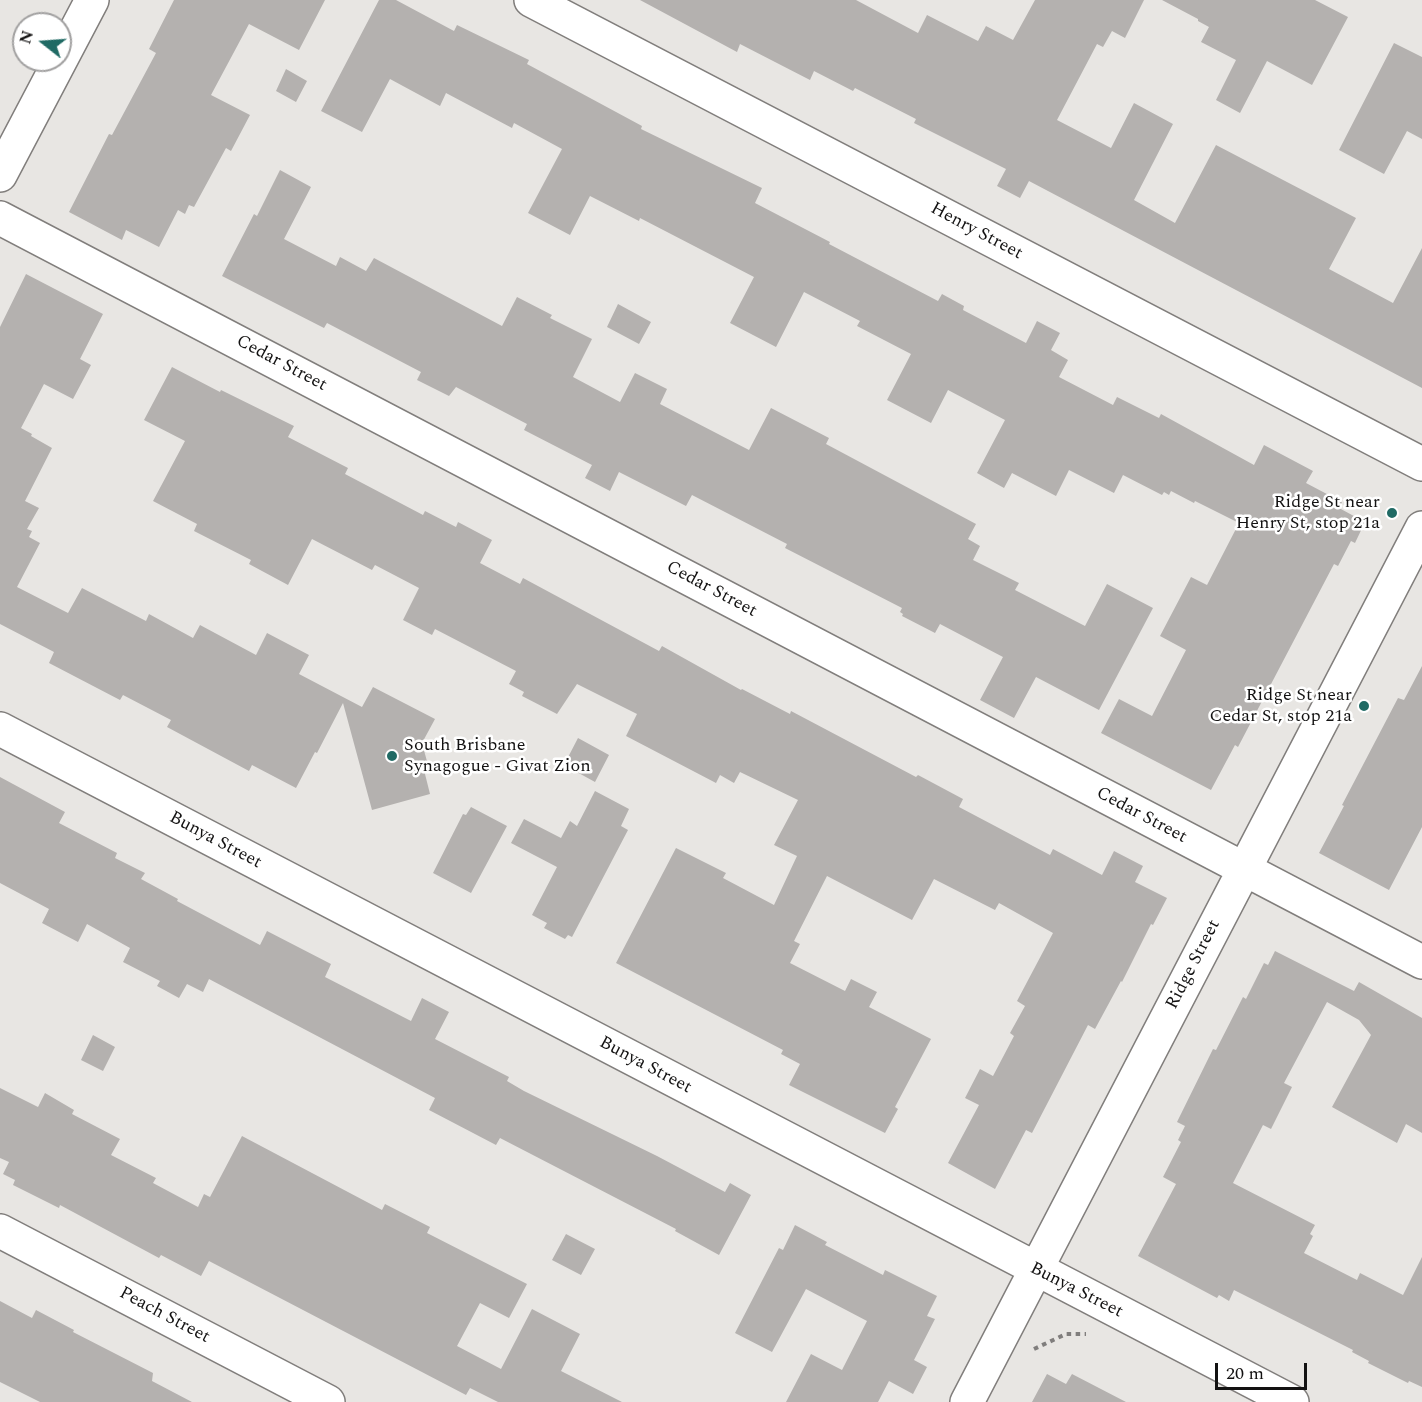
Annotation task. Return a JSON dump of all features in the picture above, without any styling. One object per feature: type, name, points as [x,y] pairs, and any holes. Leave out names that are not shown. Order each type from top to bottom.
[{"type":"street","points":[[0,175],[92,0]]},
{"type":"street","name":"Henry Street","points":[[531,0],[1422,464]]},
{"type":"street","name":"Cedar Street","points":[[0,218],[1422,962]]},
{"type":"street","name":"Ridge Street","points":[[967,1402],[1422,528]]},
{"type":"street","name":"Bunya Street","points":[[0,729],[1292,1402]]},
{"type":"street","name":"Peach Street","points":[[0,1231],[328,1402]]},
{"type":"path","points":[[1034,1349],[1066,1334],[1086,1334]]},
{"type":"building","points":[[174,0],[325,0],[299,50],[249,24],[211,95],[250,115],[231,151],[226,148],[194,207],[189,205],[185,214],[178,210],[159,247],[126,230],[122,240],[69,212],[109,134],[112,135],[156,53],[149,49]]},
{"type":"building","points":[[379,0],[396,0],[454,31],[457,25],[529,60],[527,64],[642,126],[641,129],[762,188],[755,203],[938,301],[942,294],[964,306],[963,310],[1026,343],[1037,321],[1060,333],[1051,350],[1068,360],[1059,377],[1113,405],[1117,397],[1159,418],[1161,414],[1254,465],[1264,445],[1313,471],[1306,483],[1342,502],[1339,508],[1365,522],[1355,543],[1351,541],[1338,566],[1334,564],[1238,747],[1235,745],[1211,790],[1101,733],[1119,699],[1152,716],[1186,650],[1160,636],[1191,577],[1207,585],[1239,523],[1171,491],[1169,495],[1164,492],[1162,495],[1123,475],[1114,493],[1069,470],[1056,496],[1012,473],[1004,488],[977,473],[1005,420],[948,390],[931,423],[887,400],[911,354],[857,326],[860,321],[804,292],[776,347],[730,323],[754,277],[640,218],[639,221],[590,196],[570,235],[528,213],[562,149],[514,123],[512,128],[446,93],[440,106],[390,79],[362,132],[321,111]]},
{"type":"building","points":[[640,0],[856,0],[918,33],[927,15],[978,41],[986,26],[1013,40],[1035,0],[1144,0],[1125,38],[1112,31],[1103,47],[1097,44],[1057,120],[1111,148],[1134,103],[1173,124],[1134,200],[1175,223],[1216,145],[1356,218],[1329,269],[1393,303],[1422,248],[1422,388],[1029,181],[1020,198],[997,186],[1006,169],[914,123],[916,119],[855,88],[853,91],[814,71],[810,80],[740,44],[737,52]]},
{"type":"building","points":[[1162,0],[1315,0],[1348,17],[1312,85],[1267,61],[1240,113],[1216,100],[1236,60],[1201,42],[1209,27]]},
{"type":"building","points":[[1394,43],[1422,57],[1422,139],[1407,131],[1384,174],[1339,150]]},
{"type":"building","points":[[286,69],[307,81],[296,102],[276,91]]},
{"type":"building","points":[[280,170],[311,187],[284,239],[336,266],[340,257],[366,271],[374,258],[502,326],[517,297],[552,315],[550,318],[592,339],[573,377],[620,402],[635,373],[667,389],[660,404],[749,450],[771,408],[829,438],[826,444],[976,524],[968,539],[980,546],[973,560],[1019,583],[1015,590],[1085,626],[1107,584],[1153,608],[1099,710],[1036,677],[1014,718],[980,700],[1003,657],[940,624],[935,633],[902,616],[900,612],[902,608],[785,548],[787,544],[692,495],[686,506],[619,472],[610,491],[585,478],[592,465],[524,430],[527,424],[456,387],[449,396],[417,380],[421,372],[327,323],[324,328],[222,276],[254,214],[257,216]]},
{"type":"building","points":[[26,274],[103,314],[80,359],[91,365],[73,399],[44,384],[21,428],[52,448],[25,501],[39,508],[27,529],[32,531],[29,537],[40,543],[17,587],[68,613],[82,588],[146,621],[149,614],[193,638],[200,625],[256,655],[267,633],[309,655],[299,674],[362,707],[373,687],[435,719],[422,743],[428,765],[423,766],[430,794],[372,810],[343,703],[296,788],[252,765],[249,771],[167,727],[171,720],[123,695],[120,700],[49,663],[54,652],[0,624],[0,327]]},
{"type":"building","points":[[618,304],[651,322],[639,344],[607,327]]},
{"type":"building","points":[[172,367],[294,426],[288,437],[348,468],[345,474],[423,515],[425,511],[456,527],[458,522],[492,540],[480,563],[520,584],[523,578],[659,651],[662,646],[741,690],[790,714],[791,711],[916,777],[918,775],[963,799],[959,807],[1050,855],[1053,849],[1102,875],[1114,851],[1143,866],[1135,882],[1167,898],[1095,1029],[1088,1025],[1032,1133],[1026,1130],[995,1189],[948,1163],[979,1105],[965,1098],[980,1069],[993,1076],[1014,1036],[1010,1033],[1025,1006],[1017,1001],[1053,933],[999,903],[995,910],[934,879],[912,920],[827,876],[794,941],[800,944],[790,963],[845,991],[851,979],[877,992],[869,1007],[931,1039],[895,1107],[898,1109],[885,1133],[789,1085],[800,1064],[781,1054],[783,1050],[616,963],[676,848],[726,873],[723,878],[774,905],[797,856],[774,845],[798,800],[740,772],[734,783],[720,775],[716,783],[626,736],[637,714],[577,684],[557,714],[522,696],[524,692],[509,684],[516,671],[435,629],[432,635],[403,620],[419,588],[375,565],[372,570],[312,539],[288,585],[249,564],[251,560],[194,531],[197,524],[153,501],[185,441],[144,420]]},
{"type":"building","points":[[1422,666],[1422,827],[1389,890],[1319,853],[1398,698],[1404,700]]},
{"type":"building","points":[[578,738],[609,755],[595,782],[564,765]]},
{"type":"building","points":[[0,777],[65,812],[59,823],[117,853],[115,858],[145,873],[141,879],[178,899],[177,901],[260,945],[267,931],[331,964],[325,977],[411,1021],[422,998],[449,1012],[435,1039],[509,1077],[507,1081],[524,1091],[725,1192],[730,1183],[751,1195],[719,1255],[675,1231],[676,1229],[500,1138],[496,1145],[429,1110],[435,1098],[209,979],[203,992],[187,984],[179,998],[157,986],[160,981],[123,962],[130,948],[87,924],[78,942],[42,923],[49,909],[0,883]]},
{"type":"building","points":[[595,791],[629,809],[621,826],[628,830],[572,937],[568,935],[565,939],[544,928],[547,923],[532,915],[557,867],[511,843],[524,819],[561,838],[570,821],[577,826]]},
{"type":"building","points":[[471,807],[507,826],[471,893],[433,873],[463,814],[466,815]]},
{"type":"building","points":[[1275,951],[1354,991],[1359,982],[1422,1018],[1422,1133],[1406,1124],[1397,1143],[1332,1107],[1371,1035],[1359,1020],[1327,1002],[1284,1083],[1292,1087],[1271,1129],[1263,1125],[1233,1183],[1315,1225],[1310,1234],[1313,1236],[1304,1253],[1357,1280],[1360,1273],[1403,1295],[1422,1257],[1422,1387],[1409,1381],[1408,1383],[1368,1363],[1369,1361],[1352,1352],[1353,1350],[1234,1290],[1229,1301],[1219,1295],[1217,1298],[1138,1256],[1176,1184],[1163,1177],[1181,1142],[1178,1140],[1185,1126],[1177,1122],[1213,1049],[1216,1050],[1243,997],[1246,999],[1264,963],[1268,965]]},
{"type":"building","points":[[93,1035],[115,1047],[103,1071],[81,1060]]},
{"type":"building","points":[[0,1088],[38,1107],[45,1093],[74,1110],[72,1114],[120,1139],[111,1155],[156,1178],[153,1183],[198,1207],[204,1194],[210,1197],[242,1136],[382,1210],[385,1204],[430,1227],[427,1233],[527,1284],[509,1318],[480,1303],[457,1346],[501,1369],[532,1309],[580,1334],[561,1371],[622,1402],[498,1402],[470,1388],[466,1395],[209,1261],[201,1276],[161,1255],[159,1258],[60,1205],[59,1208],[13,1185],[15,1180],[3,1174],[9,1162],[0,1158]]},
{"type":"building","points":[[795,1225],[827,1242],[825,1245],[883,1275],[885,1270],[937,1296],[927,1316],[935,1319],[914,1360],[927,1367],[913,1394],[889,1381],[878,1402],[786,1402],[811,1354],[842,1370],[867,1321],[806,1289],[772,1352],[735,1333],[779,1248],[783,1250]]},
{"type":"building","points":[[566,1234],[595,1249],[581,1275],[552,1260]]},
{"type":"building","points":[[0,1301],[32,1318],[36,1310],[74,1330],[73,1332],[153,1373],[152,1381],[192,1402],[40,1402],[0,1382]]},
{"type":"building","points":[[1047,1374],[1066,1384],[1072,1374],[1126,1402],[1032,1402]]},
{"type":"place","name":"Ridge St near Henry St, stop 21a","points":[[1392,513]]},
{"type":"place","name":"Ridge St near Cedar St, stop 21a","points":[[1364,706]]},
{"type":"place","name":"South Brisbane Synagogue - Givat Zion","points":[[392,756]]}]
